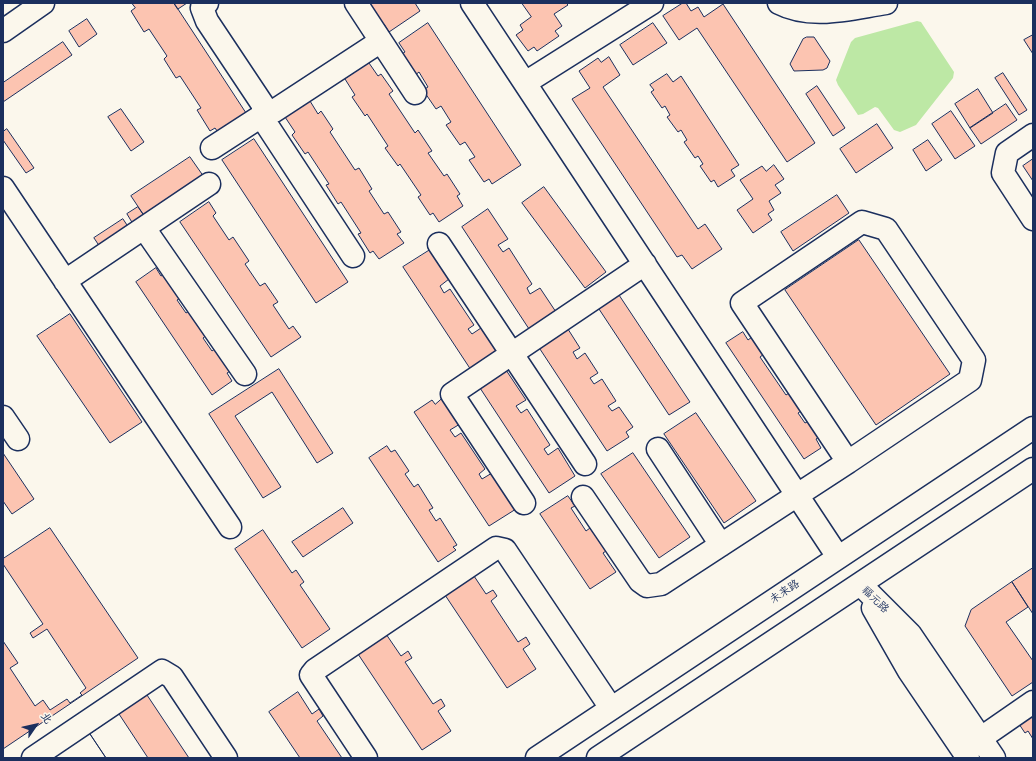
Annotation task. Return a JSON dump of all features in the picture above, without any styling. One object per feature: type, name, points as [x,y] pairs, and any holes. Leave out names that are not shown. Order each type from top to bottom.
[{"type":"main road","points":[[3,31],[43,3]]},
{"type":"main road","points":[[207,3],[202,8],[207,21],[263,105],[262,116],[352,256]]},
{"type":"main road","points":[[356,3],[415,93]]},
{"type":"main road","points":[[472,3],[838,557]]},
{"type":"main road","points":[[525,83],[652,3]]},
{"type":"main road","points":[[779,3],[810,12],[839,11],[886,3]]},
{"type":"main road","points":[[212,148],[262,116],[274,111],[381,41]]},
{"type":"main road","points":[[1033,135],[1007,152],[1003,173],[1033,219]]},
{"type":"main road","points":[[65,281],[209,184]]},
{"type":"main road","points":[[3,188],[230,527]]},
{"type":"main road","points":[[583,497],[640,581],[647,586],[661,584],[798,496],[970,380],[974,360],[886,229],[862,222],[742,303],[848,462]]},
{"type":"main road","points":[[144,228],[245,374]]},
{"type":"main road","points":[[439,244],[585,464]]},
{"type":"main road","points":[[524,503],[452,394],[645,264]]},
{"type":"main road","points":[[3,417],[18,438]]},
{"type":"main road","name":"未来路","points":[[537,758],[1033,428]]},
{"type":"main road","points":[[658,449],[721,545]]},
{"type":"main road","points":[[598,758],[1033,469]]},
{"type":"main road","points":[[366,758],[311,676],[314,670],[496,548],[505,550],[611,708]]},
{"type":"main road","name":"福元路","points":[[860,584],[910,634],[994,758]]},
{"type":"main road","name":"福元路","points":[[860,584],[909,671],[968,758]]},
{"type":"main road","points":[[33,758],[162,671],[172,677],[226,758]]},
{"type":"main road","points":[[981,738],[1033,702]]},
{"type":"green space","points":[[917,21],[921,22],[954,72],[953,78],[916,125],[900,132],[894,130],[878,108],[875,107],[863,114],[858,115],[836,80],[851,42],[855,38]]},
{"type":"building","points":[[132,3],[174,3],[248,116],[220,135],[215,128],[210,131],[197,110],[201,108],[180,76],[176,78],[164,59],[167,56],[149,29],[144,32],[131,11],[135,8]]},
{"type":"building","points":[[174,3],[187,3],[178,9]]},
{"type":"building","points":[[363,3],[415,3],[420,11],[389,32],[384,24],[379,27]]},
{"type":"building","points":[[522,3],[566,3],[568,5],[554,14],[562,26],[555,31],[559,36],[537,51],[534,47],[528,51],[516,35],[523,30],[520,25],[531,17]]},
{"type":"building","points":[[683,3],[686,3],[691,11],[698,7],[704,17],[723,4],[815,143],[787,162],[697,28],[679,40],[663,16]]},
{"type":"building","points":[[87,19],[97,34],[79,47],[69,31]]},
{"type":"building","points":[[428,23],[521,165],[492,184],[489,179],[484,182],[469,160],[475,157],[465,142],[460,145],[446,125],[451,122],[441,106],[436,109],[423,90],[428,87],[419,72],[414,76],[400,55],[405,52],[399,43]]},
{"type":"building","points":[[653,23],[667,43],[633,65],[620,45]]},
{"type":"building","points":[[1033,35],[1033,54],[1024,40]]},
{"type":"building","points":[[807,37],[814,37],[830,61],[827,68],[823,70],[794,71],[790,64],[803,39]]},
{"type":"building","points":[[63,42],[72,55],[3,102],[3,83]]},
{"type":"building","points":[[609,57],[620,75],[603,87],[698,229],[705,224],[722,249],[692,269],[682,255],[677,257],[572,99],[590,88],[579,71],[598,58],[601,62]]},
{"type":"building","points":[[369,63],[378,76],[381,74],[393,91],[389,94],[415,133],[418,130],[432,151],[428,153],[444,176],[447,174],[460,194],[457,196],[463,206],[439,222],[433,213],[430,215],[418,197],[421,195],[400,164],[398,166],[385,148],[388,146],[367,114],[365,116],[352,97],[355,95],[345,79]]},
{"type":"building","points":[[1003,73],[1027,110],[1019,115],[995,78]]},
{"type":"building","points":[[667,74],[673,82],[681,76],[739,165],[731,170],[735,176],[718,187],[714,180],[711,182],[700,166],[703,164],[698,156],[695,158],[684,142],[687,140],[681,130],[678,132],[667,117],[670,115],[665,106],[662,108],[651,92],[654,90],[650,85]]},
{"type":"building","points":[[817,86],[845,128],[833,136],[806,94]]},
{"type":"building","points":[[978,89],[993,113],[970,128],[955,104]]},
{"type":"building","points":[[310,101],[318,114],[321,111],[333,129],[330,132],[355,170],[359,168],[372,189],[369,191],[384,214],[388,212],[401,232],[397,234],[404,243],[379,259],[373,251],[370,253],[358,234],[361,233],[341,202],[338,204],[326,185],[329,184],[308,152],[305,154],[292,135],[295,132],[285,117]]},
{"type":"building","points":[[1006,104],[1017,120],[981,144],[970,128]]},
{"type":"building","points":[[121,109],[144,142],[131,151],[108,117]]},
{"type":"building","points":[[951,111],[975,146],[955,159],[932,124]]},
{"type":"building","points":[[877,124],[893,148],[856,173],[840,149]]},
{"type":"building","points":[[7,129],[34,168],[26,173],[3,140],[3,132]]},
{"type":"building","points":[[254,139],[348,282],[316,303],[222,160]]},
{"type":"building","points":[[928,140],[942,160],[926,171],[913,150]]},
{"type":"building","points":[[190,157],[204,177],[145,217],[131,196]]},
{"type":"building","points":[[1033,159],[1033,181],[1023,166]]},
{"type":"building","points":[[774,165],[784,179],[775,185],[781,193],[769,201],[774,210],[768,214],[772,220],[753,233],[737,210],[753,199],[740,180],[762,166],[766,171]]},
{"type":"building","points":[[544,187],[606,272],[585,288],[522,203]]},
{"type":"building","points":[[837,195],[849,213],[793,251],[781,232]]},
{"type":"building","points":[[209,202],[216,213],[213,216],[229,240],[233,237],[249,261],[245,264],[260,286],[265,283],[278,302],[273,305],[289,329],[293,326],[301,337],[271,357],[180,222]]},
{"type":"building","points":[[138,207],[145,217],[133,224],[127,214]]},
{"type":"building","points":[[488,209],[508,239],[498,245],[503,252],[509,248],[532,284],[527,288],[530,294],[540,288],[558,315],[531,332],[462,227]]},
{"type":"building","points":[[123,219],[129,228],[100,247],[94,238]]},
{"type":"building","points":[[859,240],[950,374],[876,425],[785,290]]},
{"type":"building","points":[[430,250],[449,279],[440,286],[444,293],[450,289],[474,325],[468,329],[472,334],[481,328],[499,355],[473,373],[403,267]]},
{"type":"building","points":[[156,268],[161,276],[166,273],[182,297],[177,300],[186,313],[191,310],[207,335],[203,338],[212,351],[216,348],[232,370],[227,373],[232,381],[212,395],[136,282]]},
{"type":"building","points":[[617,292],[690,402],[669,415],[597,306]]},
{"type":"building","points":[[70,314],[142,422],[110,443],[37,336]]},
{"type":"building","points":[[566,326],[580,348],[573,352],[577,359],[585,353],[598,373],[590,378],[594,384],[602,379],[616,401],[608,406],[612,411],[619,407],[633,427],[626,432],[629,437],[607,451],[536,343]]},
{"type":"building","points":[[743,332],[748,340],[752,337],[764,354],[760,357],[786,395],[789,393],[801,411],[798,413],[805,423],[809,421],[819,437],[816,439],[821,448],[804,459],[726,343]]},
{"type":"building","points":[[279,369],[333,453],[317,463],[272,392],[235,416],[281,487],[263,498],[209,414]]},
{"type":"building","points":[[506,370],[526,400],[516,406],[521,413],[527,409],[550,445],[544,449],[548,455],[558,448],[575,476],[549,493],[480,388]]},
{"type":"building","points":[[443,398],[460,424],[450,430],[455,437],[461,433],[485,469],[479,474],[482,479],[492,473],[516,509],[489,526],[414,412],[432,400],[435,404]]},
{"type":"building","points":[[696,413],[756,501],[724,523],[664,434]]},
{"type":"building","points":[[387,446],[391,452],[395,450],[409,471],[405,474],[414,487],[418,484],[433,508],[429,510],[436,521],[440,518],[457,545],[453,547],[456,550],[438,562],[369,458]]},
{"type":"building","points":[[3,453],[34,499],[12,514],[3,501]]},
{"type":"building","points":[[633,453],[690,537],[659,558],[601,474]]},
{"type":"building","points":[[568,496],[575,506],[571,508],[586,531],[590,528],[606,551],[603,553],[616,572],[590,589],[540,514]]},
{"type":"building","points":[[343,508],[353,523],[303,557],[292,542]]},
{"type":"building","points":[[50,528],[138,658],[3,749],[3,559]]},
{"type":"building","points":[[263,530],[292,573],[296,570],[304,582],[300,585],[330,629],[302,648],[235,549]]},
{"type":"building","points":[[3,564],[43,624],[30,633],[33,638],[47,629],[86,688],[80,693],[82,695],[70,703],[67,699],[50,710],[43,700],[35,706],[10,668],[18,663],[3,641]]},
{"type":"building","points":[[1033,568],[1033,614],[1012,582]]},
{"type":"building","points":[[472,573],[486,594],[493,590],[497,596],[491,601],[518,642],[526,637],[530,644],[523,649],[536,669],[507,688],[443,592]]},
{"type":"building","points":[[1012,582],[1028,607],[1006,622],[1033,661],[1033,682],[1012,696],[965,626],[971,610]]},
{"type":"building","points":[[386,634],[401,656],[408,651],[412,658],[405,662],[433,704],[441,699],[445,706],[438,711],[451,731],[422,750],[358,654]]},
{"type":"building","points":[[298,692],[312,714],[319,709],[323,716],[317,721],[342,758],[300,758],[269,712]]},
{"type":"building","points":[[147,695],[189,758],[106,758],[90,734]]},
{"type":"building","points":[[119,714],[148,758],[106,758],[90,734]]},
{"type":"building","points":[[1033,715],[1033,739],[1028,731],[1025,733],[1019,724]]}]
